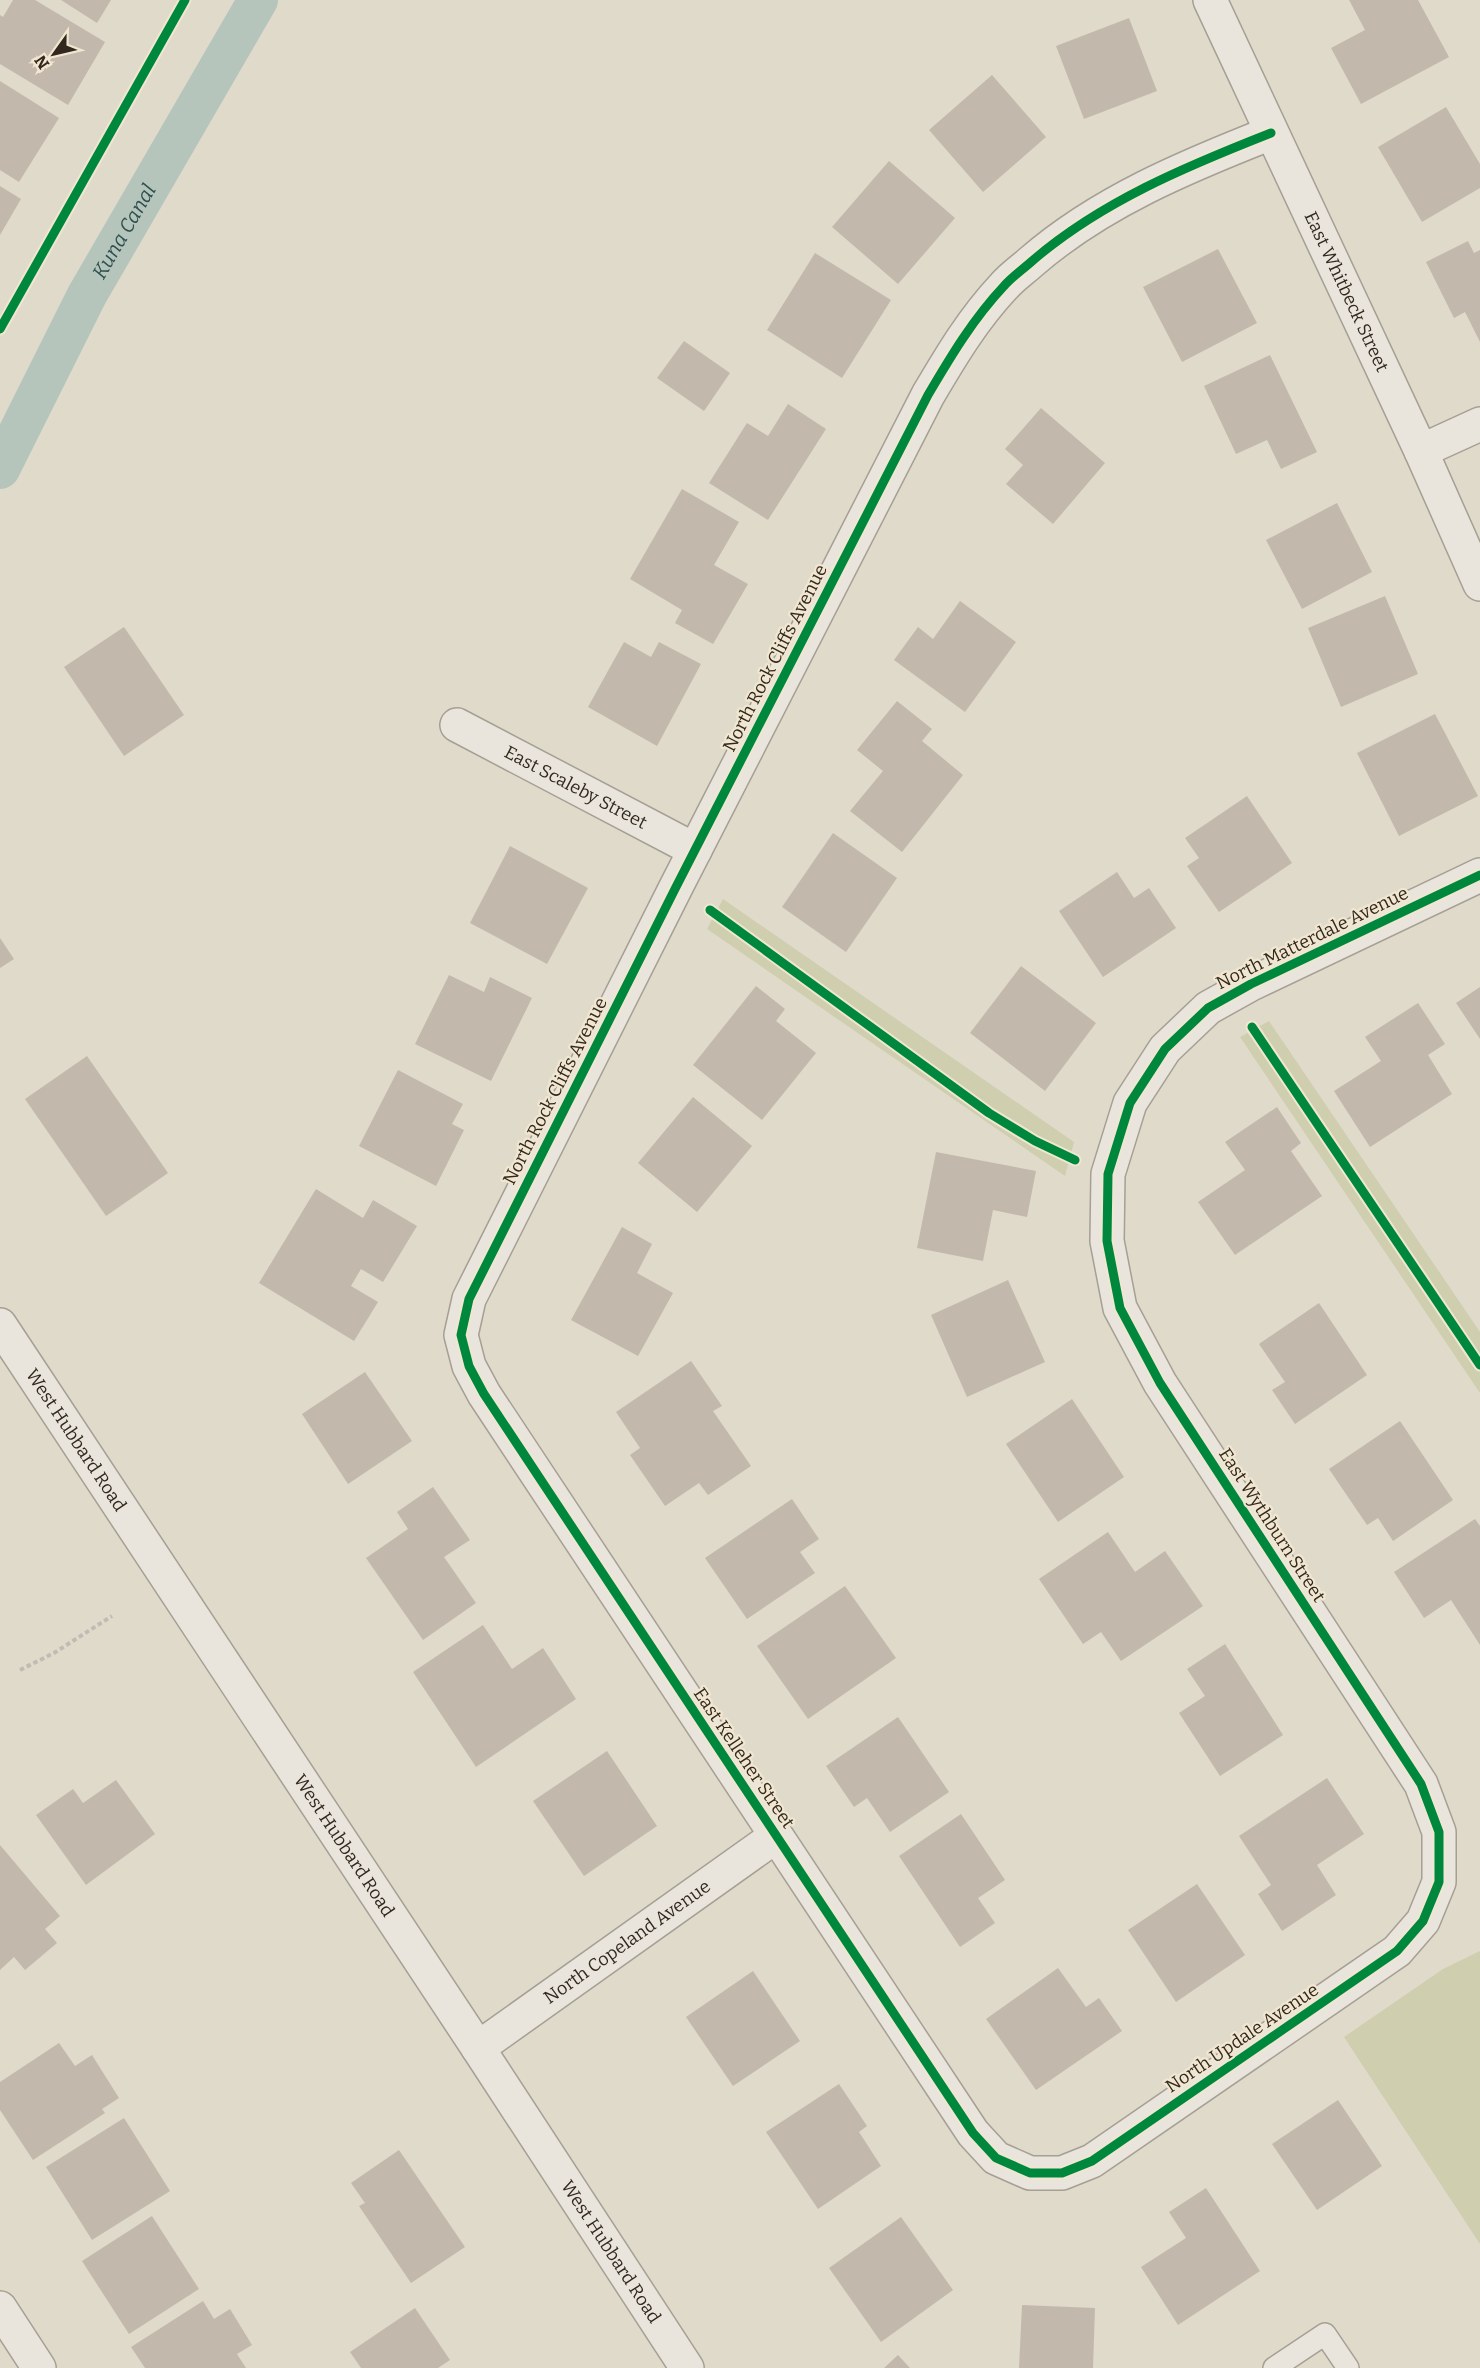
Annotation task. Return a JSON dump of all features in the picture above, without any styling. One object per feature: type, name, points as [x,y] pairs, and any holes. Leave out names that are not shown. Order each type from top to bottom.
[{"type":"street","name":"East Whitbeck Street","points":[[1210,0],[1421,451],[1480,584]]},
{"type":"street","name":"North Rock Cliffs Avenue","points":[[461,1335],[469,1299],[928,395],[964,334],[1005,285],[1055,241],[1107,207],[1226,151],[1271,133]]},
{"type":"street","points":[[1421,451],[1480,424]]},
{"type":"street","name":"East Scaleby Street","points":[[457,725],[695,850]]},
{"type":"street","name":"North Matterdale Avenue","points":[[1108,1174],[1130,1103],[1165,1048],[1208,1008],[1251,984],[1480,875]]},
{"type":"street","name":"East Wythburn Street","points":[[1108,1174],[1107,1241],[1120,1308],[1160,1383],[1421,1784],[1439,1832],[1439,1882]]},
{"type":"street","name":"West Hubbard Road","points":[[0,1325],[687,2368]]},
{"type":"street","name":"East Kelleher Street","points":[[461,1335],[469,1366],[484,1394],[973,2133],[996,2157],[1030,2173]]},
{"type":"street","name":"North Copeland Avenue","points":[[478,2048],[776,1836]]},
{"type":"street","name":"North Updale Avenue","points":[[1030,2173],[1062,2173],[1092,2161],[1397,1952],[1423,1921],[1439,1882]]},
{"type":"street","points":[[0,2308],[39,2368]]},
{"type":"lane","points":[[1275,2368],[1325,2334],[1348,2368]]},
{"type":"path","points":[[20,1670],[54,1653],[111,1616]]},
{"type":"green space","points":[[723,899],[1074,1142],[1065,1176],[707,929]]},
{"type":"green space","points":[[1269,1021],[1480,1332],[1480,1393],[1240,1037]]},
{"type":"green space","points":[[1480,1951],[1480,2244],[1344,2037],[1443,1969]]},
{"type":"building","points":[[13,0],[35,0],[105,42],[68,105],[0,64],[0,15],[3,17]]},
{"type":"building","points":[[61,0],[111,0],[97,23]]},
{"type":"building","points":[[1349,0],[1418,0],[1449,57],[1361,104],[1331,48],[1365,30]]},
{"type":"building","points":[[1129,18],[1157,91],[1084,119],[1056,46]]},
{"type":"building","points":[[992,75],[1046,137],[983,192],[929,130]]},
{"type":"building","points":[[0,81],[59,118],[19,182],[0,170]]},
{"type":"building","points":[[1446,107],[1480,164],[1480,188],[1422,222],[1378,147]]},
{"type":"building","points":[[889,161],[955,218],[898,284],[832,227]]},
{"type":"building","points":[[0,186],[21,199],[0,235]]},
{"type":"building","points":[[1468,241],[1474,253],[1480,250],[1480,342],[1465,312],[1454,318],[1426,262]]},
{"type":"building","points":[[1218,249],[1257,323],[1182,362],[1143,287]]},
{"type":"building","points":[[815,253],[891,300],[842,378],[767,330]]},
{"type":"building","points":[[684,341],[730,373],[704,411],[657,378]]},
{"type":"building","points":[[1270,355],[1317,452],[1281,469],[1267,440],[1236,454],[1204,386]]},
{"type":"building","points":[[788,404],[826,429],[768,520],[709,483],[747,423],[768,436]]},
{"type":"building","points":[[1041,408],[1105,463],[1053,524],[1006,484],[1023,465],[1005,449]]},
{"type":"building","points":[[682,489],[739,522],[714,565],[748,584],[713,644],[675,623],[682,610],[630,579]]},
{"type":"building","points":[[1337,503],[1372,572],[1302,609],[1266,540]]},
{"type":"building","points":[[1385,596],[1418,674],[1341,707],[1308,628]]},
{"type":"building","points":[[960,601],[1016,642],[965,712],[894,660],[918,627],[933,639]]},
{"type":"building","points":[[124,627],[184,715],[124,756],[64,667]]},
{"type":"building","points":[[624,642],[651,657],[659,642],[701,664],[657,746],[588,707]]},
{"type":"building","points":[[897,701],[932,729],[922,741],[963,775],[902,852],[850,811],[883,771],[857,750]]},
{"type":"building","points":[[1435,714],[1478,796],[1399,836],[1357,753]]},
{"type":"building","points":[[1247,796],[1292,863],[1219,912],[1187,866],[1199,858],[1185,838]]},
{"type":"building","points":[[833,833],[897,878],[846,952],[782,907]]},
{"type":"building","points":[[510,846],[588,888],[547,964],[470,923]]},
{"type":"building","points":[[1117,872],[1134,898],[1149,888],[1176,928],[1103,977],[1059,911]]},
{"type":"building","points":[[0,938],[14,959],[0,968]]},
{"type":"building","points":[[1021,966],[1096,1023],[1045,1091],[970,1033]]},
{"type":"building","points":[[449,975],[484,992],[490,977],[532,998],[491,1081],[415,1044]]},
{"type":"building","points":[[756,986],[785,1009],[776,1021],[816,1053],[762,1120],[693,1065]]},
{"type":"building","points":[[1480,987],[1480,1039],[1456,1003]]},
{"type":"building","points":[[1418,1003],[1445,1044],[1428,1055],[1452,1094],[1370,1147],[1334,1091],[1381,1061],[1365,1037]]},
{"type":"building","points":[[87,1056],[168,1173],[106,1216],[25,1099]]},
{"type":"building","points":[[398,1070],[463,1104],[452,1124],[464,1130],[436,1186],[359,1146]]},
{"type":"building","points":[[693,1097],[752,1146],[697,1212],[638,1163]]},
{"type":"building","points":[[1277,1107],[1301,1143],[1291,1151],[1322,1196],[1235,1255],[1198,1202],[1245,1170],[1225,1142]]},
{"type":"building","points":[[936,1152],[1036,1171],[1027,1217],[993,1210],[983,1261],[917,1248]]},
{"type":"building","points":[[316,1189],[363,1218],[373,1200],[417,1226],[383,1282],[361,1269],[351,1286],[378,1302],[354,1341],[259,1283]]},
{"type":"building","points":[[622,1227],[652,1244],[637,1273],[673,1293],[638,1356],[571,1320]]},
{"type":"building","points":[[1008,1280],[1045,1362],[967,1397],[931,1315]]},
{"type":"building","points":[[1319,1303],[1367,1375],[1295,1424],[1272,1390],[1285,1382],[1259,1344]]},
{"type":"building","points":[[691,1361],[722,1406],[713,1411],[751,1466],[708,1495],[699,1483],[665,1506],[630,1455],[640,1448],[616,1412]]},
{"type":"building","points":[[365,1372],[412,1441],[348,1484],[302,1414]]},
{"type":"building","points":[[1072,1399],[1124,1477],[1058,1522],[1006,1444]]},
{"type":"building","points":[[1400,1421],[1453,1500],[1393,1541],[1378,1518],[1367,1525],[1329,1469]]},
{"type":"building","points":[[433,1487],[470,1540],[444,1557],[476,1603],[423,1640],[366,1558],[408,1529],[397,1512]]},
{"type":"building","points":[[792,1499],[819,1539],[800,1552],[815,1573],[747,1619],[705,1558]]},
{"type":"building","points":[[1475,1519],[1480,1526],[1480,1645],[1451,1600],[1424,1618],[1394,1572]]},
{"type":"building","points":[[1108,1532],[1135,1572],[1165,1551],[1203,1606],[1121,1661],[1101,1632],[1083,1644],[1039,1579]]},
{"type":"building","points":[[845,1586],[896,1658],[808,1719],[757,1646]]},
{"type":"building","points":[[483,1625],[512,1669],[543,1648],[576,1699],[476,1767],[413,1672]]},
{"type":"building","points":[[1225,1644],[1283,1735],[1220,1776],[1179,1713],[1205,1696],[1187,1669]]},
{"type":"building","points":[[898,1717],[949,1792],[890,1832],[867,1798],[854,1807],[826,1766]]},
{"type":"building","points":[[607,1751],[657,1826],[584,1876],[533,1801]]},
{"type":"building","points":[[1327,1778],[1364,1834],[1317,1865],[1336,1895],[1282,1931],[1258,1894],[1271,1885],[1239,1836]]},
{"type":"building","points":[[116,1780],[155,1834],[86,1885],[36,1815],[73,1789],[83,1803]]},
{"type":"building","points":[[961,1814],[1005,1880],[978,1898],[995,1923],[960,1947],[899,1856]]},
{"type":"building","points":[[0,1845],[60,1916],[45,1929],[57,1943],[25,1970],[14,1957],[0,1970]]},
{"type":"building","points":[[1197,1884],[1245,1955],[1176,2002],[1128,1930]]},
{"type":"building","points":[[1058,1968],[1086,2007],[1099,1998],[1122,2031],[1036,2090],[986,2019]]},
{"type":"building","points":[[753,1971],[800,2041],[733,2086],[686,2017]]},
{"type":"building","points":[[59,2043],[75,2066],[92,2055],[119,2098],[102,2109],[105,2113],[33,2160],[0,2110],[0,2082]]},
{"type":"building","points":[[839,2084],[867,2126],[859,2132],[881,2166],[818,2209],[766,2132]]},
{"type":"building","points":[[1338,2100],[1382,2166],[1317,2210],[1272,2144]]},
{"type":"building","points":[[124,2118],[170,2191],[92,2240],[46,2167]]},
{"type":"building","points":[[399,2150],[465,2247],[411,2283],[359,2206],[365,2203],[351,2183]]},
{"type":"building","points":[[1206,2188],[1260,2271],[1178,2325],[1141,2267],[1186,2238],[1169,2212]]},
{"type":"building","points":[[152,2216],[199,2289],[129,2334],[82,2261]]},
{"type":"building","points":[[901,2217],[953,2290],[881,2342],[829,2268]]},
{"type":"building","points":[[203,2301],[214,2319],[230,2309],[252,2345],[237,2354],[246,2368],[145,2368],[131,2347]]},
{"type":"building","points":[[1022,2305],[1095,2308],[1093,2368],[1019,2368]]},
{"type":"building","points":[[415,2308],[450,2360],[438,2368],[361,2368],[350,2352]]},
{"type":"building","points":[[898,2355],[910,2368],[884,2368]]},
{"type":"waterway","name":"Kuna Canal","points":[[0,469],[87,295],[258,0]]},
{"type":"cycle path","points":[[0,329],[185,0]]},
{"type":"cycle path","points":[[1271,133],[1176,172],[1086,221],[1010,280],[982,311],[963,338],[928,395],[676,887],[469,1299],[461,1335],[469,1366],[484,1394],[973,2133],[996,2158],[1030,2173],[1062,2173],[1092,2161],[1397,1951],[1423,1921],[1439,1882],[1439,1832],[1421,1784],[1160,1383],[1120,1308],[1107,1241],[1108,1174],[1130,1103],[1165,1049],[1208,1008],[1251,984],[1480,875]]},
{"type":"cycle path","points":[[710,910],[989,1113],[1035,1141],[1075,1160]]},
{"type":"cycle path","points":[[1252,1027],[1480,1365]]}]
